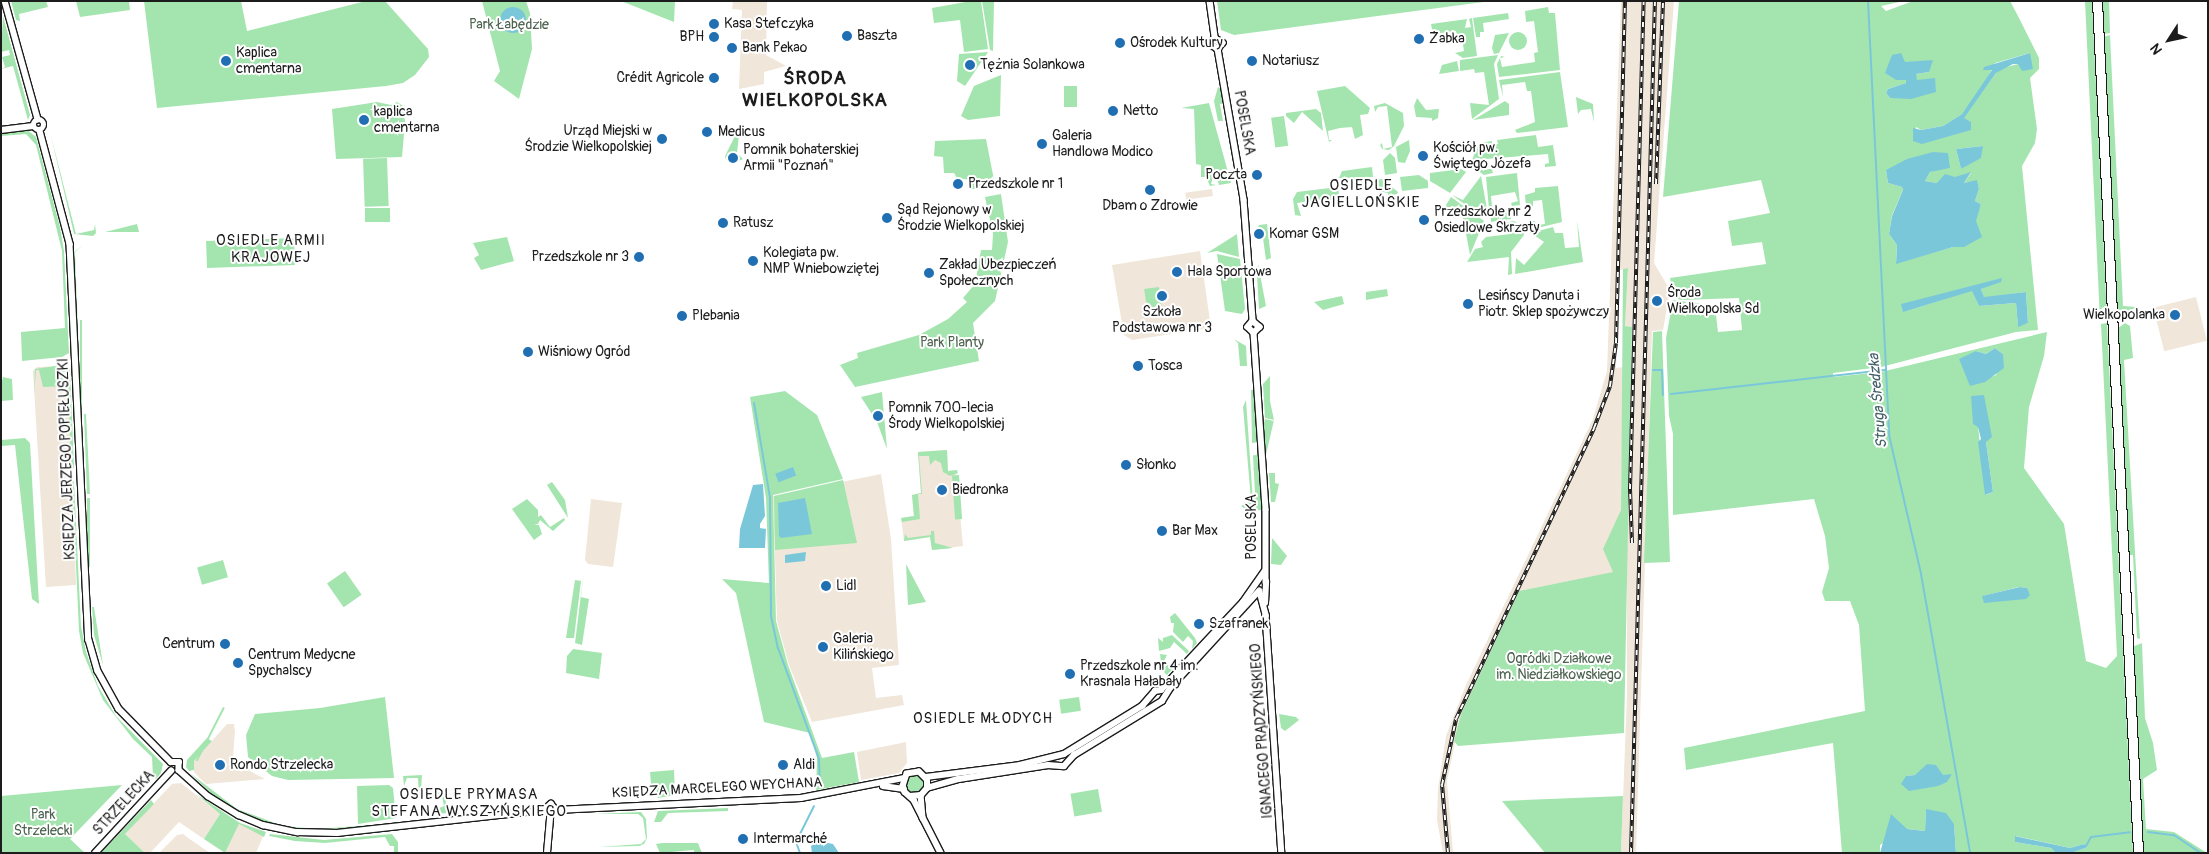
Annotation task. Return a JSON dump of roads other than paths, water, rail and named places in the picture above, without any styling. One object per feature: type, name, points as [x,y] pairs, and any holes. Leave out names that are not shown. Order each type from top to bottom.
[{"type":"highway","points":[[2097,1],[2138,853]]},
{"type":"street","points":[[5,1],[38,119],[34,126]]},
{"type":"street","name":"POSELSKA","points":[[1210,1],[1215,38],[1223,43],[1218,49],[1244,200],[1253,321],[1248,327],[1254,333],[1266,510],[1265,570],[1260,587]]},
{"type":"street","name":"KSIĘDZA JERZEGO POPIEŁUSZKI","points":[[38,119],[45,124],[40,130],[70,244],[89,640],[98,671],[119,709],[171,762],[179,762],[179,770]]},
{"type":"street","points":[[1,130],[34,126],[40,130]]},
{"type":"street","points":[[1163,693],[1260,587]]},
{"type":"street","points":[[910,796],[921,795],[927,788],[959,779],[1057,765],[1064,766],[1067,761],[1157,702],[1163,693],[1260,587]]},
{"type":"street","name":"IGNACEGO PRĄDZYŃSKIEGO","points":[[1260,587],[1267,590],[1265,608]]},
{"type":"street","name":"IGNACEGO PRĄDZYŃSKIEGO","points":[[1260,587],[1265,608],[1282,853]]},
{"type":"street","points":[[1248,602],[1257,602],[1265,608]]},
{"type":"street","points":[[941,853],[924,820],[904,789],[904,778],[915,771],[926,777],[1020,765],[1055,757],[1064,754],[1142,706],[1155,691],[1163,693]]},
{"type":"street","points":[[1152,696],[1157,702]]},
{"type":"street","points":[[1064,754],[1067,761]]},
{"type":"street","points":[[1055,757],[1057,765]]},
{"type":"street","points":[[171,762],[171,770],[179,770],[229,810],[263,825],[297,832],[337,833],[544,810],[550,816]]},
{"type":"street","name":"STRZELECKA","points":[[95,853],[171,770]]},
{"type":"street","points":[[926,777],[927,788]]},
{"type":"street","name":"KSIĘDZA MARCELEGO WEYCHANA","points":[[544,810],[551,804],[556,810],[801,798],[878,786],[904,778]]},
{"type":"street","name":"KSIĘDZA MARCELEGO WEYCHANA","points":[[878,786],[904,789]]},
{"type":"street","points":[[921,795],[924,820]]},
{"type":"street","points":[[547,853],[550,816],[556,810]]},
{"type":"water","points":[[513,7],[522,11],[526,20],[522,29],[513,33],[504,29],[500,20],[504,11]]},
{"type":"water","points":[[1901,53],[1905,62],[1933,60],[1929,72],[1916,74],[1917,80],[1935,78],[1936,92],[1911,99],[1890,98],[1886,93],[1888,89],[1906,83],[1906,80],[1896,80],[1885,73],[1892,55]]},
{"type":"water","points":[[2030,53],[2033,69],[2022,71],[2018,64],[2013,64],[1996,73],[1964,118],[1971,122],[1971,130],[1922,144],[1913,141],[1913,128],[1921,130],[1943,126],[1962,114],[1992,70],[1983,70],[1984,67]]},
{"type":"water","points":[[1983,146],[1981,158],[1961,169],[1956,149]]},
{"type":"water","points":[[1933,152],[1948,153],[1950,168],[1930,172],[1925,181],[1937,183],[1945,174],[1955,177],[1971,172],[1964,183],[1977,180],[1979,189],[1975,201],[1981,204],[1976,221],[1982,237],[1964,247],[1953,247],[1896,264],[1897,245],[1889,234],[1892,216],[1903,190],[1902,187],[1888,183],[1886,170],[1907,159]]},
{"type":"water","points":[[2002,278],[2001,282],[1981,289],[1984,297],[2026,292],[2028,323],[2018,327],[2016,303],[1979,306],[1972,291],[1903,312],[1901,304]]},
{"type":"water","points":[[1995,348],[2003,354],[2004,368],[1985,382],[1970,386],[1959,359],[1976,351],[1986,354]]},
{"type":"water","points":[[1984,395],[1992,437],[1986,442],[1993,492],[1985,495],[1978,442],[1981,439],[1978,427],[1973,424],[1971,396]]},
{"type":"water","points":[[793,467],[796,475],[778,482],[775,474]]},
{"type":"water","points":[[763,484],[765,516],[760,524],[760,528],[766,529],[765,548],[739,548],[740,529],[753,485]]},
{"type":"water","points":[[805,498],[812,534],[781,538],[779,536],[778,503]]},
{"type":"water","points":[[806,552],[805,561],[785,563],[785,555]]},
{"type":"water","points":[[2020,587],[2027,588],[2030,595],[2026,599],[1984,603],[1982,596]]},
{"type":"water","points":[[1927,764],[1936,765],[1943,775],[1952,774],[1947,782],[1938,786],[1909,791],[1901,784],[1906,776],[1915,775]]},
{"type":"water","points":[[1926,809],[1946,813],[1954,824],[1956,853],[1880,853],[1891,814],[1907,829],[1925,831]]},
{"type":"water","points":[[2015,836],[2070,848],[2084,844],[2088,847],[2071,853],[2056,853],[2051,848],[2015,842]]},
{"type":"water","points":[[819,841],[833,844],[839,853],[812,853],[811,846]]},
{"type":"waterway","name":"Struga Średzka","points":[[1868,1],[1889,435],[1921,574],[1970,853]]},
{"type":"waterway","points":[[1653,370],[1662,370],[1663,395]]},
{"type":"waterway","points":[[1671,394],[1885,370]]},
{"type":"waterway","points":[[754,403],[770,498],[771,616],[778,648],[819,759],[820,786]]},
{"type":"waterway","points":[[800,853],[796,842],[814,806]]},
{"type":"waterway","points":[[2086,846],[2091,837],[2130,832]]},
{"type":"waterway","points":[[2148,832],[2174,835],[2201,853]]},
{"type":"railway","points":[[1448,853],[1442,785],[1456,719],[1594,428],[1610,386],[1616,343],[1625,1]]},
{"type":"railway","points":[[1632,543],[1630,489],[1644,1]]},
{"type":"railway","points":[[1631,853],[1655,1]]},
{"type":"railway","points":[[1656,184],[1663,1]]},
{"type":"place","name":"Kasa Stefczyka","points":[[714,24]]},
{"type":"place","name":"Baszta","points":[[847,36]]},
{"type":"place","name":"BPH","points":[[714,37]]},
{"type":"place","name":"Żabka","points":[[1419,39]]},
{"type":"place","name":"Ośrodek Kultury","points":[[1120,43]]},
{"type":"place","name":"Bank Pekao","points":[[732,48]]},
{"type":"place","name":"Kaplica cmentarna","points":[[226,61]]},
{"type":"place","name":"Notariusz","points":[[1252,61]]},
{"type":"place","name":"Tężnia Solankowa","points":[[970,65]]},
{"type":"place","name":"Crédit Agricole","points":[[714,78]]},
{"type":"place","name":"Netto","points":[[1113,111]]},
{"type":"place","name":"kaplica cmentarna","points":[[364,120]]},
{"type":"place","name":"Medicus","points":[[707,132]]},
{"type":"place","name":"Urząd Miejski w Środzie Wielkopolskiej","points":[[662,139]]},
{"type":"place","name":"Galeria Handlowa Modico","points":[[1042,144]]},
{"type":"place","name":"Kościół pw. Świętego Józefa","points":[[1423,156]]},
{"type":"place","name":"Pomnik bohaterskiej Armii \"Poznań\"","points":[[733,158]]},
{"type":"place","name":"Poczta","points":[[1257,175]]},
{"type":"place","name":"Przedszkole nr 1","points":[[958,184]]},
{"type":"place","name":"Dbam o Zdrowie","points":[[1150,190]]},
{"type":"place","name":"Sąd Rejonowy w Środzie Wielkopolskiej","points":[[887,218]]},
{"type":"place","name":"Przedszkole nr 2 Osiedlowe Skrzaty","points":[[1424,220]]},
{"type":"place","name":"Ratusz","points":[[723,223]]},
{"type":"place","name":"Komar GSM","points":[[1259,234]]},
{"type":"place","name":"Przedszkole nr 3","points":[[639,257]]},
{"type":"place","name":"Kolegiata pw. NMP Wniebowziętej","points":[[753,261]]},
{"type":"place","name":"Hala Sportowa","points":[[1177,272]]},
{"type":"place","name":"Zakład Ubezpieczeń Społecznych","points":[[929,273]]},
{"type":"place","name":"Szkoła Podstawowa nr 3","points":[[1162,296]]},
{"type":"place","name":"Środa Wielkopolska Sd","points":[[1657,301]]},
{"type":"place","name":"Lesińscy Danuta i Piotr. Sklep spożywczy","points":[[1468,304]]},
{"type":"place","name":"Wielkopolanka","points":[[2175,315]]},
{"type":"place","name":"Plebania","points":[[682,316]]},
{"type":"place","name":"Wiśniowy Ogród","points":[[528,352]]},
{"type":"place","name":"Tosca","points":[[1138,366]]},
{"type":"place","name":"Pomnik 700-lecia Środy Wielkopolskiej","points":[[878,416]]},
{"type":"place","name":"Słonko","points":[[1126,465]]},
{"type":"place","name":"Biedronka","points":[[942,490]]},
{"type":"place","name":"Bar Max","points":[[1162,531]]},
{"type":"place","name":"Lidl","points":[[826,586]]},
{"type":"place","name":"Szafranek","points":[[1199,624]]},
{"type":"place","name":"Centrum","points":[[225,644]]},
{"type":"place","name":"Galeria Kilińskiego","points":[[823,647]]},
{"type":"place","name":"Centrum Medycne Spychalscy","points":[[238,663]]},
{"type":"place","name":"Przedszkole nr 4 im. Krasnala Hałabały","points":[[1070,674]]},
{"type":"place","name":"Rondo Strzelecka","points":[[220,765]]},
{"type":"place","name":"Aldi","points":[[783,765]]},
{"type":"place","name":"Intermarché","points":[[743,839]]},
{"type":"district","name":"ŚRODA WIELKOPOLSKA","points":[[815,90]]},
{"type":"district","name":"OSIEDLE JAGIELLOŃSKIE","points":[[1361,194]]},
{"type":"district","name":"OSIEDLE ARMII KRAJOWEJ","points":[[271,248]]},
{"type":"district","name":"OSIEDLE MŁODYCH","points":[[983,719]]},
{"type":"district","name":"OSIEDLE PRYMASA STEFANA WYSZYŃSKIEGO","points":[[469,802]]},
{"type":"park label","name":"Park Łabędzie","points":[[509,25]]},
{"type":"park label","name":"Park Planty","points":[[952,343]]},
{"type":"park label","name":"Ogródki Działkowe im. Niedziałkowskiego","points":[[1559,668]]},
{"type":"park label","name":"Park Strzelecki","points":[[43,824]]}]
